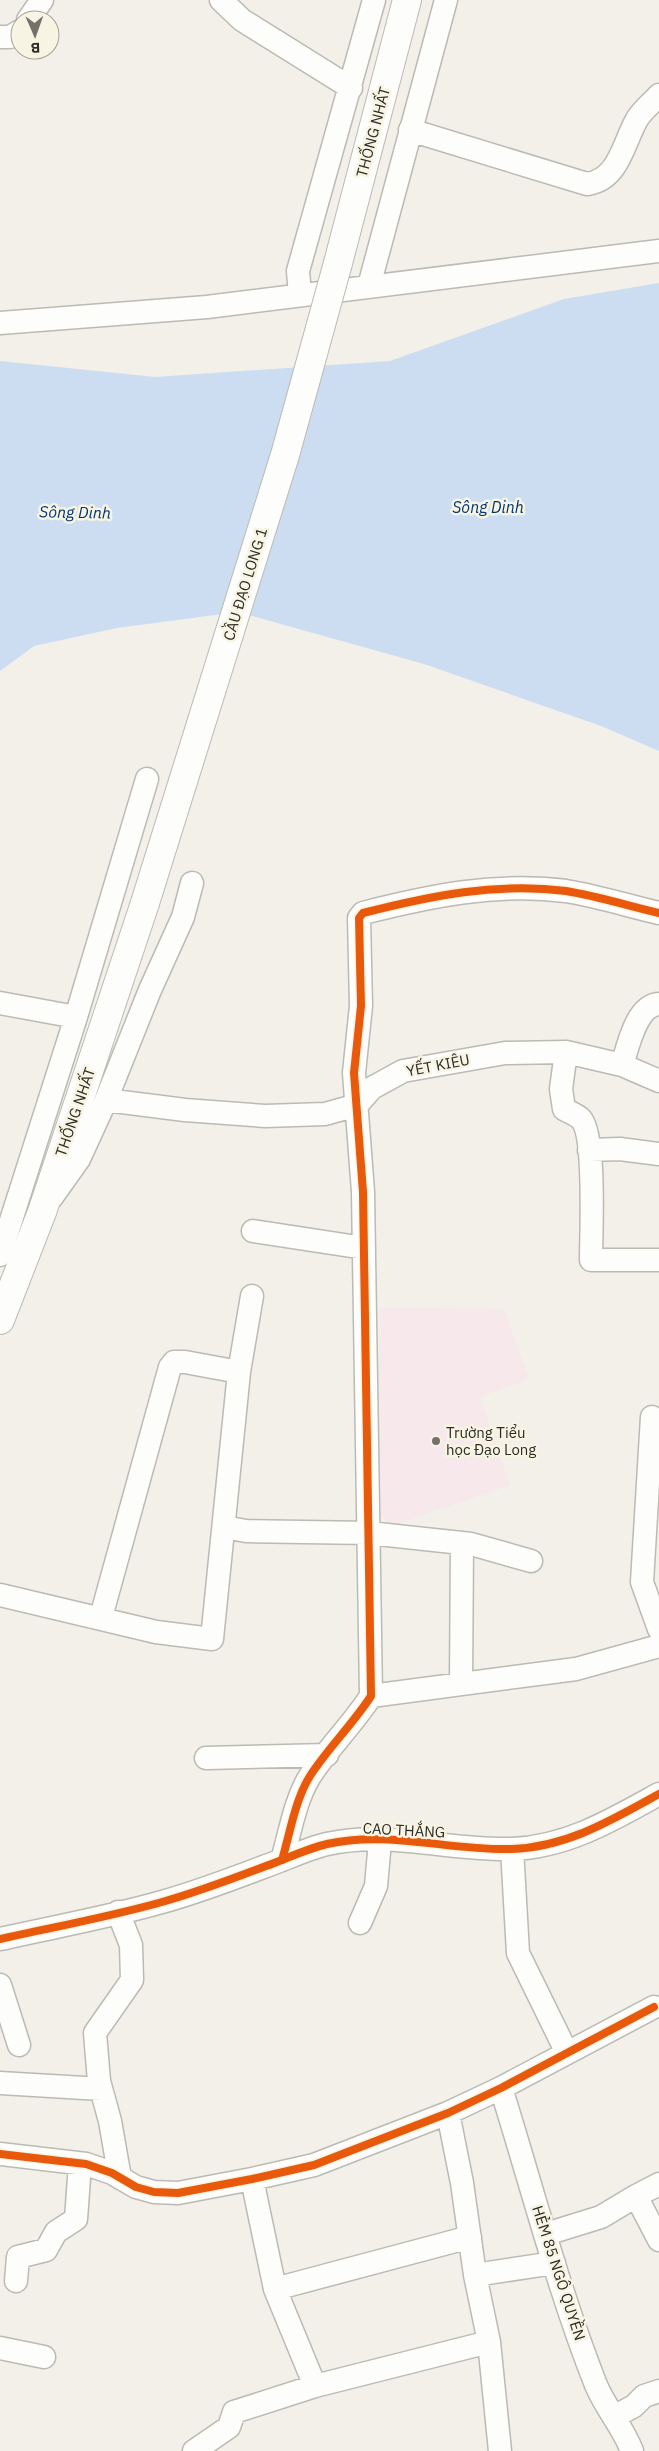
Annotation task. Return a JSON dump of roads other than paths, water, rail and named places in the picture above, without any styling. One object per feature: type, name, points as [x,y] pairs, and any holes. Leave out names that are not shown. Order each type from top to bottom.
[{"type":"main road","name":"THỐNG NHẤT","points":[[338,263],[407,0]]},
{"type":"main road","name":"CẦU ĐẠO LONG 1","points":[[145,903],[285,455],[338,263]]},
{"type":"main road","name":"THỐNG NHẤT","points":[[0,1320],[42,1212],[145,903]]},
{"type":"street","points":[[221,0],[242,20],[351,88]]},
{"type":"street","points":[[300,294],[298,271],[351,88],[374,0]]},
{"type":"street","points":[[369,286],[446,0]]},
{"type":"street","points":[[410,130],[587,184],[600,182],[612,172],[637,118],[659,95]]},
{"type":"street","points":[[0,323],[206,307],[659,250]]},
{"type":"street","points":[[0,1254],[8,1199],[76,1017],[147,779]]},
{"type":"street","points":[[42,1212],[79,1159],[106,1100],[150,990],[183,917],[192,883]]},
{"type":"street","points":[[282,1860],[300,1797],[310,1776],[358,1716],[371,1696],[363,1192],[354,1073],[361,1006],[359,918],[363,913],[411,901],[474,890],[522,888],[568,892],[659,914]]},
{"type":"street","points":[[0,1003],[76,1017]]},
{"type":"street","points":[[622,1065],[637,1020],[654,1004],[659,1004]]},
{"type":"street","points":[[566,1052],[561,1089],[564,1109],[581,1119],[588,1135],[592,1260],[659,1260]]},
{"type":"street","name":"YẾT KIÊU","points":[[357,1105],[372,1088],[403,1071],[505,1053],[566,1052],[622,1065],[659,1081]]},
{"type":"street","points":[[106,1100],[185,1110],[264,1116],[325,1114],[357,1105]]},
{"type":"street","points":[[588,1150],[620,1149],[659,1154]]},
{"type":"street","points":[[253,1230],[364,1248]]},
{"type":"street","points":[[0,1595],[156,1632],[212,1640],[239,1372],[252,1296]]},
{"type":"street","points":[[101,1618],[170,1367],[174,1362],[185,1362],[239,1372]]},
{"type":"street","points":[[652,1417],[642,1582],[659,1629]]},
{"type":"street","points":[[224,1527],[246,1531],[369,1532],[462,1543],[531,1561]]},
{"type":"street","points":[[460,1684],[462,1543]]},
{"type":"street","points":[[371,1696],[576,1669],[659,1646]]},
{"type":"street","points":[[206,1758],[327,1755]]},
{"type":"street","name":"CAO THẮNG","points":[[0,1939],[162,1902],[326,1844],[409,1841],[466,1847],[512,1849],[558,1842],[589,1832],[659,1794]]},
{"type":"street","points":[[360,1923],[376,1886],[380,1841]]},
{"type":"street","points":[[512,1849],[518,1953],[568,2053]]},
{"type":"street","points":[[118,1912],[131,1945],[132,1980],[94,2033],[101,2089],[110,2121],[120,2178]]},
{"type":"street","points":[[0,1985],[19,2045]]},
{"type":"street","points":[[0,2154],[80,2164],[112,2173],[136,2187],[154,2192],[178,2193],[252,2179],[314,2165],[448,2113],[501,2088],[654,2007]]},
{"type":"street","points":[[0,2083],[101,2089]]},
{"type":"street","name":"HẺM 85 NGÔ QUYỀN","points":[[501,2088],[554,2262],[596,2384],[607,2408],[625,2431],[632,2451]]},
{"type":"street","points":[[448,2113],[462,2183],[475,2275],[489,2342],[500,2451]]},
{"type":"street","points":[[16,2281],[18,2257],[46,2250],[56,2232],[76,2219],[80,2164]]},
{"type":"street","points":[[252,2179],[276,2289],[315,2386]]},
{"type":"street","points":[[546,2234],[601,2217],[659,2184]]},
{"type":"street","points":[[636,2196],[659,2240]]},
{"type":"street","points":[[276,2289],[470,2237]]},
{"type":"street","points":[[475,2275],[554,2262]]},
{"type":"street","points":[[194,2451],[229,2427],[234,2412],[315,2386],[489,2342]]},
{"type":"street","points":[[0,2348],[44,2358]]},
{"type":"street","points":[[614,2417],[634,2406],[644,2396],[659,2391]]},
{"type":"water","name":"Sông Dinh","points":[[659,283],[659,751],[601,726],[424,664],[238,612],[117,628],[34,646],[0,671],[0,361],[155,377],[390,361],[564,299]]},
{"type":"place","name":"Trường Tiểu học Đạo Long","points":[[436,1441]]}]
